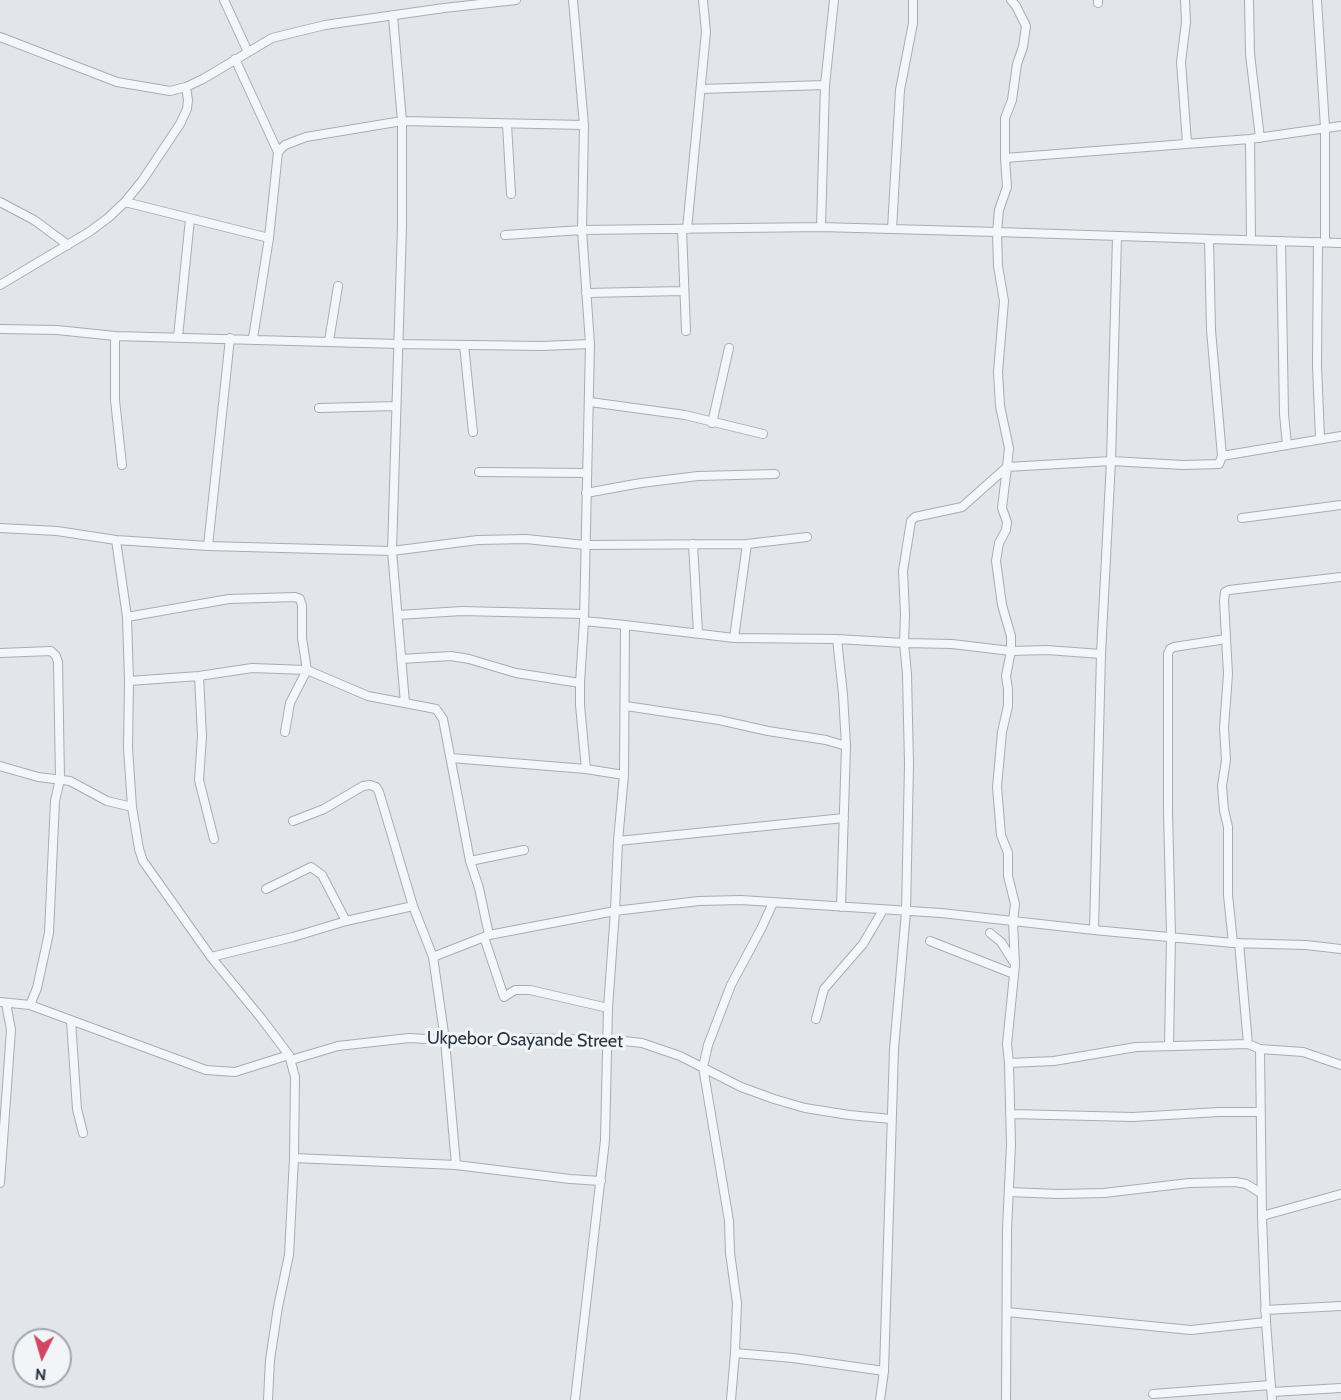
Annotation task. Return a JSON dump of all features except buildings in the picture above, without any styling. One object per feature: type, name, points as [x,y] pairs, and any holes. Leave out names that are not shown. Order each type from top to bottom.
[{"type":"street","points":[[224,0],[248,51]]},
{"type":"street","points":[[0,37],[117,82],[170,91],[186,87],[272,38],[325,25],[393,15],[444,4],[516,0]]},
{"type":"street","points":[[573,0],[584,125],[582,230],[590,344],[584,617],[580,683],[586,769]]},
{"type":"street","points":[[686,332],[683,291],[685,229],[706,32],[703,0]]},
{"type":"street","points":[[821,227],[825,85],[834,0]]},
{"type":"street","points":[[892,230],[900,90],[913,23],[913,0]]},
{"type":"street","points":[[1006,1400],[1010,1114],[1007,1044],[1015,965],[1014,896],[1010,886],[1008,853],[1001,835],[997,787],[1002,732],[1008,706],[1006,676],[1011,651],[1011,636],[1002,605],[996,561],[999,543],[1006,530],[1007,522],[1002,508],[1008,448],[1000,406],[998,372],[1004,301],[998,266],[997,232],[999,210],[1007,187],[1005,118],[1012,100],[1026,26],[1011,0]]},
{"type":"street","points":[[1185,0],[1186,22],[1181,62],[1187,143]]},
{"type":"street","points":[[1249,0],[1250,54],[1260,138]]},
{"type":"street","points":[[1317,0],[1325,128],[1317,330],[1320,439]]},
{"type":"street","points":[[393,15],[402,121],[402,226],[392,551],[405,704]]},
{"type":"street","points":[[235,58],[278,152],[269,238],[253,338]]},
{"type":"street","points":[[701,89],[825,85]]},
{"type":"street","points":[[0,285],[108,218],[125,202],[180,124],[187,109],[186,87]]},
{"type":"street","points":[[278,152],[285,145],[306,137],[402,121],[584,125]]},
{"type":"street","points":[[507,124],[511,194]]},
{"type":"street","points":[[1005,158],[1250,139],[1341,126]]},
{"type":"street","points":[[1250,139],[1251,240]]},
{"type":"street","points":[[0,202],[34,220],[68,244]]},
{"type":"street","points":[[125,202],[269,238]]},
{"type":"street","points":[[178,337],[190,219]]},
{"type":"street","points":[[505,235],[582,230],[821,227],[1341,243]]},
{"type":"street","points":[[1094,930],[1101,654],[1111,462],[1117,237]]},
{"type":"street","points":[[880,1400],[884,1371],[894,1049],[906,912],[909,764],[903,571],[911,521],[915,517],[962,507],[1007,467],[1111,462],[1219,464],[1222,456],[1211,330],[1209,239]]},
{"type":"street","points":[[1281,241],[1284,414],[1287,445]]},
{"type":"street","points":[[329,341],[338,286]]},
{"type":"street","points":[[586,293],[683,291]]},
{"type":"street","points":[[0,329],[57,330],[115,336],[253,338],[398,344],[542,346],[590,344]]},
{"type":"street","points":[[115,336],[115,400],[122,465]]},
{"type":"street","points":[[208,546],[230,338]]},
{"type":"street","points":[[464,345],[472,432]]},
{"type":"street","points":[[712,423],[729,348]]},
{"type":"street","points":[[590,402],[685,415],[763,434]]},
{"type":"street","points":[[319,408],[396,406]]},
{"type":"street","points":[[1222,456],[1341,436]]},
{"type":"street","points":[[479,472],[587,473]]},
{"type":"street","points":[[586,493],[698,476],[775,474]]},
{"type":"street","points":[[1242,518],[1341,505]]},
{"type":"street","points":[[0,528],[57,531],[116,540],[208,546],[392,551],[478,540],[526,539],[585,545],[747,544],[807,537]]},
{"type":"street","points":[[116,540],[127,617],[128,748],[132,807],[139,849],[143,861],[212,957],[290,1057],[295,1077],[289,1255],[270,1360],[268,1400]]},
{"type":"street","points":[[693,544],[698,633]]},
{"type":"street","points":[[734,638],[747,544]]},
{"type":"street","points":[[1248,1044],[1228,895],[1228,827],[1222,786],[1226,760],[1224,728],[1228,674],[1225,592],[1341,577]]},
{"type":"street","points":[[127,617],[229,598],[295,597],[300,599],[302,638],[307,670],[290,703],[285,732]]},
{"type":"street","points":[[398,615],[462,611],[584,617],[625,625],[734,638],[837,639],[952,644],[1011,651],[1047,650],[1101,654]]},
{"type":"street","points":[[575,1400],[605,1140],[608,1008],[624,775],[625,625]]},
{"type":"street","points":[[837,639],[846,746],[841,907]]},
{"type":"street","points":[[1169,1046],[1171,936],[1168,654],[1174,647],[1226,639]]},
{"type":"street","points":[[0,653],[51,651],[56,656],[58,674],[60,780],[55,801],[49,933],[40,976],[30,1005]]},
{"type":"street","points":[[401,659],[451,656],[516,673],[580,683]]},
{"type":"street","points":[[129,681],[199,676],[252,668],[307,670],[369,696],[436,709],[440,713],[470,861],[479,888],[486,936],[504,997],[515,990],[530,990],[608,1008]]},
{"type":"street","points":[[199,676],[201,736],[199,780],[214,839]]},
{"type":"street","points":[[626,706],[719,720],[768,731],[826,740],[846,746]]},
{"type":"street","points":[[450,758],[586,769],[624,775]]},
{"type":"street","points":[[0,766],[38,777],[70,781],[107,801],[132,807]]},
{"type":"street","points":[[293,821],[324,809],[363,786],[376,787],[379,792],[413,906],[434,957],[445,1040],[456,1165]]},
{"type":"street","points":[[618,841],[844,818]]},
{"type":"street","points":[[470,861],[524,850]]},
{"type":"street","points":[[266,890],[311,867],[322,875],[346,921]]},
{"type":"street","points":[[434,957],[486,936],[615,911],[720,899],[883,910],[1236,943],[1306,945],[1341,950]]},
{"type":"street","points":[[731,1400],[737,1304],[731,1263],[729,1221],[703,1067],[708,1045],[731,985],[773,903]]},
{"type":"street","points":[[212,957],[346,921],[413,906]]},
{"type":"street","points":[[816,1018],[824,989],[863,944],[883,910]]},
{"type":"street","points":[[990,933],[1001,942],[1015,965]]},
{"type":"street","points":[[930,941],[1014,974]]},
{"type":"street","points":[[0,1183],[11,1030],[3,1003]]},
{"type":"street","name":"Ukpebor Osayande Street","points":[[3,1003],[30,1005],[206,1070],[220,1072],[235,1072],[338,1046],[409,1038],[482,1042],[531,1038],[642,1043],[680,1056],[741,1087],[805,1108],[891,1119]]},
{"type":"street","points":[[71,1021],[76,1109],[83,1133]]},
{"type":"street","points":[[1009,1063],[1054,1061],[1136,1047],[1248,1044],[1260,1049],[1303,1052],[1341,1065]]},
{"type":"street","points":[[1260,1049],[1265,1310],[1272,1392]]},
{"type":"street","points":[[1010,1114],[1122,1117],[1260,1112]]},
{"type":"street","points":[[294,1158],[456,1165],[601,1181]]},
{"type":"street","points":[[1009,1192],[1104,1193],[1189,1183],[1236,1182],[1246,1184],[1261,1193]]},
{"type":"street","points":[[1262,1216],[1341,1194]]},
{"type":"street","points":[[1265,1310],[1341,1306]]},
{"type":"street","points":[[1007,1312],[1191,1330],[1266,1322]]},
{"type":"street","points":[[735,1353],[793,1358],[884,1371]]},
{"type":"street","points":[[1153,1394],[1341,1388]]}]
